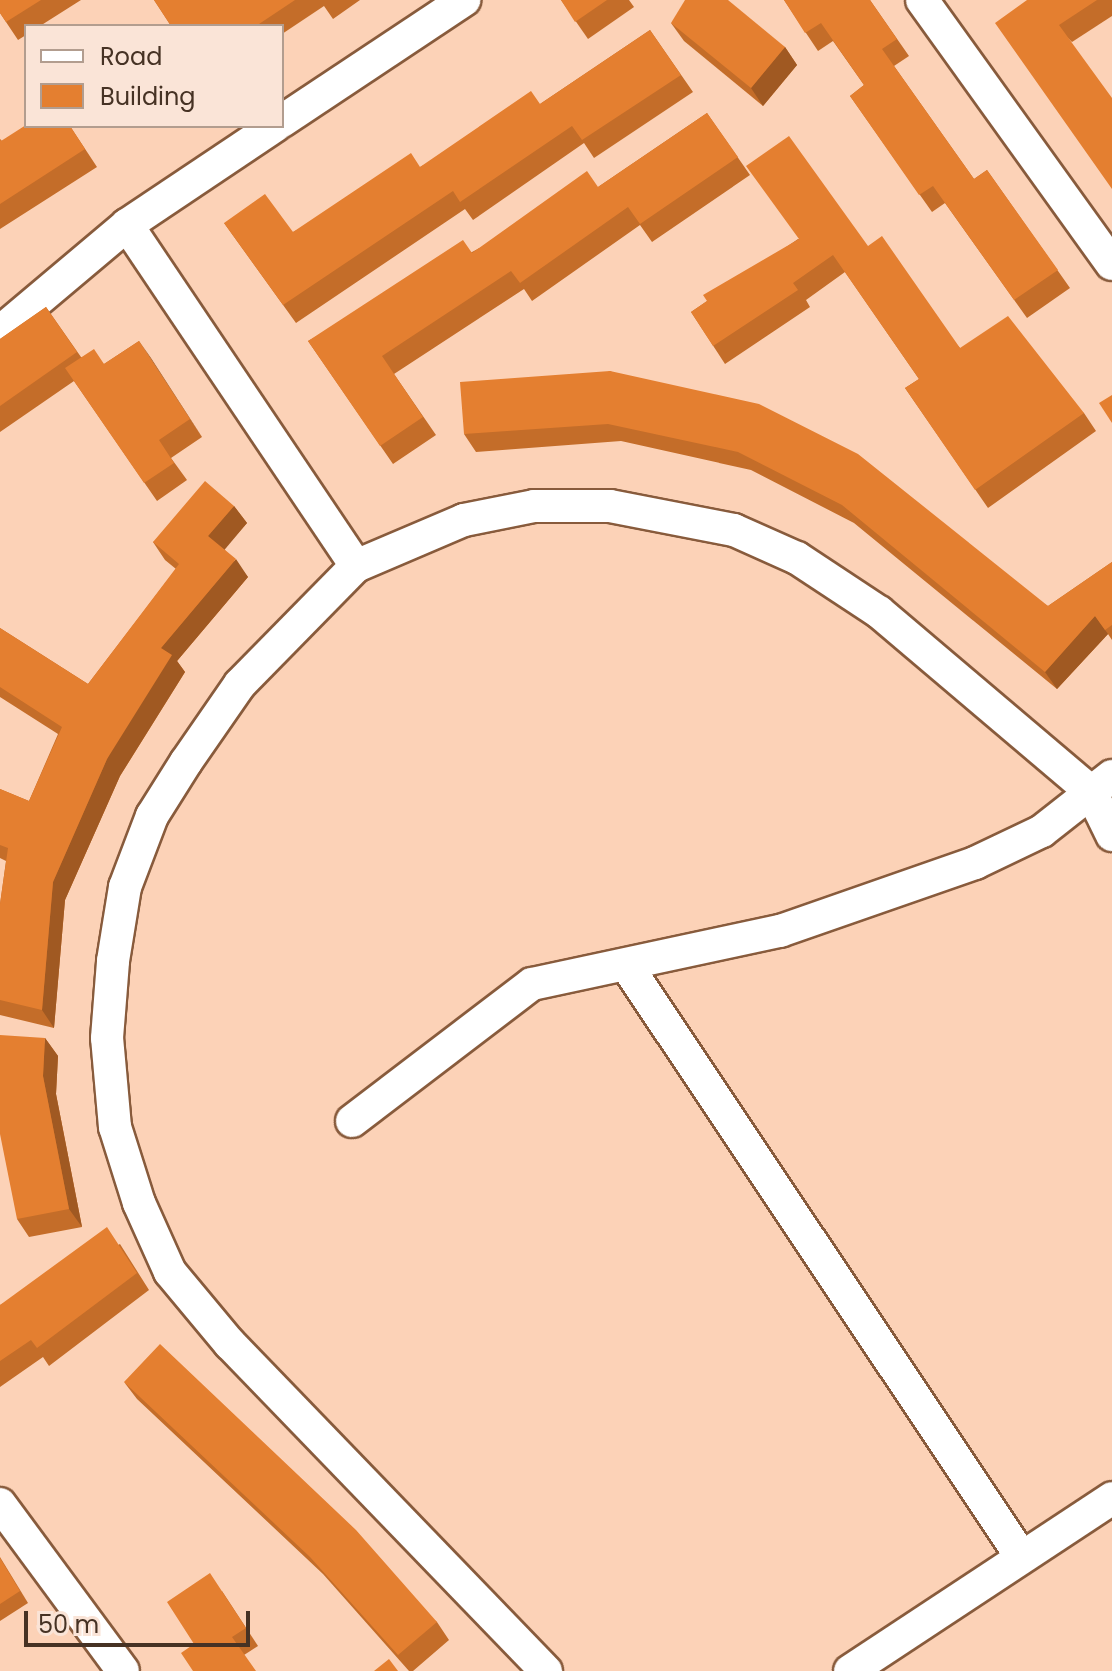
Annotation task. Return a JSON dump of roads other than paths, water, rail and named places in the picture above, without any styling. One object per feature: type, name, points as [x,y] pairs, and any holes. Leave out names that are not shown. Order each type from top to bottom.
[{"type":"street","points":[[284,120],[464,0]]},
{"type":"street","points":[[922,0],[1112,264]]},
{"type":"street","points":[[0,332],[127,225],[272,128]]},
{"type":"street","points":[[127,225],[356,566]]},
{"type":"street","points":[[546,1671],[170,1272],[115,1127],[107,1038],[113,961],[125,887],[152,816],[240,684],[356,566],[464,520],[534,506],[610,506],[734,530],[797,558],[879,612],[1102,784],[1112,835]]},
{"type":"street","points":[[352,1121],[532,984],[627,966],[681,947],[780,931],[975,863],[1042,831],[1102,784]]},
{"type":"street","points":[[627,966],[1021,1556]]},
{"type":"street","points":[[850,1671],[1112,1498]]},
{"type":"street","points":[[0,1504],[123,1671]]}]
